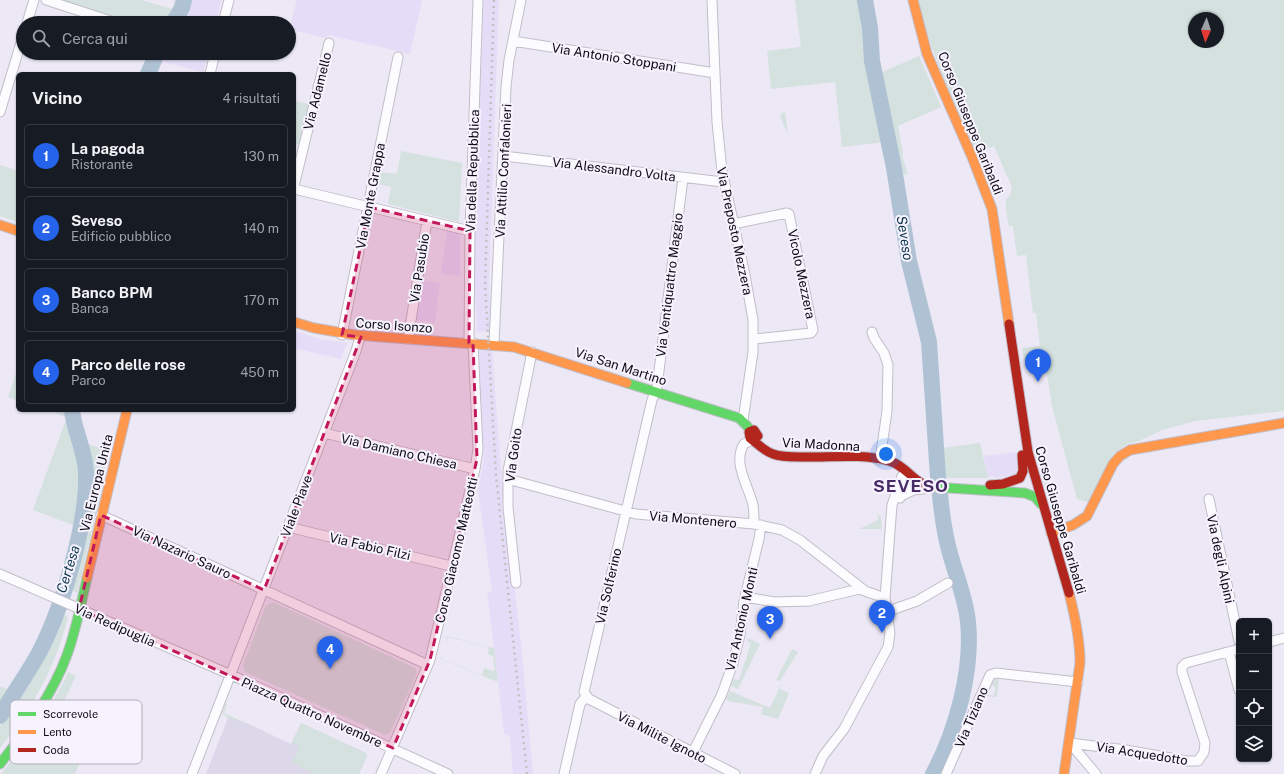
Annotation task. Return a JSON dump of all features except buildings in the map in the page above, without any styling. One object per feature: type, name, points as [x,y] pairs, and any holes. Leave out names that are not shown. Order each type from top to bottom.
[{"type":"street","points":[[29,16],[34,0]]},
{"type":"street","points":[[46,0],[95,16]]},
{"type":"street","points":[[225,16],[229,0]]},
{"type":"street","name":"Via della Repubblica","points":[[471,343],[470,231],[478,0]]},
{"type":"street","name":"Via Attilio Confalonieri","points":[[494,343],[504,156],[506,87],[521,0]]},
{"type":"street","name":"Via Preposto Mezzera","points":[[712,0],[715,73],[723,182],[751,306],[754,339],[750,429]]},
{"type":"street","name":"Corso Giuseppe Garibaldi","points":[[914,0],[924,44],[980,175],[992,209],[1028,452],[1035,482],[1071,599],[1078,630],[1080,647],[1078,682],[1070,743],[1064,774]]},
{"type":"street","name":"Via Antonio Stoppani","points":[[513,41],[715,73]]},
{"type":"street","name":"Via Adamello","points":[[296,178],[329,43]]},
{"type":"street","name":"Via Monte Grappa","points":[[342,335],[398,57]]},
{"type":"street","points":[[16,72],[18,60]]},
{"type":"street","points":[[210,72],[213,60]]},
{"type":"street","points":[[0,112],[2,101],[16,73]]},
{"type":"street","name":"Via Alessandro Volta","points":[[504,156],[723,182]]},
{"type":"street","name":"Via Ventiquattro Maggio","points":[[655,391],[683,178]]},
{"type":"street","points":[[296,189],[470,231]]},
{"type":"street","name":"Vicolo Mezzera","points":[[733,224],[787,213],[789,214],[813,331],[811,333],[754,339]]},
{"type":"street","name":"Via Pasubio","points":[[408,339],[427,221]]},
{"type":"street","points":[[0,225],[16,230]]},
{"type":"street","name":"Corso Isonzo","points":[[296,323],[342,335],[360,337],[494,343]]},
{"type":"street","points":[[872,332],[874,338],[884,353],[888,365],[886,411],[880,460]]},
{"type":"street","name":"Viale Piave","points":[[192,774],[356,351],[360,337]]},
{"type":"street","name":"Corso Giacomo Matteotti","points":[[381,774],[428,665],[475,469],[478,449],[471,343]]},
{"type":"street","name":"Via San Martino","points":[[494,343],[532,352],[655,391],[750,429]]},
{"type":"street","name":"Via Goito","points":[[516,583],[508,506],[508,471],[532,352]]},
{"type":"street","name":"Via Solferino","points":[[589,699],[586,696],[584,689],[625,511],[655,391]]},
{"type":"street","points":[[1019,480],[1024,471],[1017,420],[1020,402]]},
{"type":"street","name":"Via Europa Unita","points":[[46,700],[54,687],[70,648],[127,412]]},
{"type":"street","points":[[1051,533],[1073,525],[1087,516],[1114,464],[1120,456],[1130,450],[1248,428],[1284,423]]},
{"type":"street","name":"Via Madonna","points":[[750,429],[772,454],[812,458],[880,460],[892,462]]},
{"type":"street","name":"Via Antonio Monti","points":[[692,752],[725,687],[740,635],[745,597],[759,539],[753,504],[748,492],[740,456],[750,429]]},
{"type":"street","name":"Via Damiano Chiesa","points":[[324,433],[475,469]]},
{"type":"street","points":[[892,462],[914,476],[924,485],[939,486],[1021,493],[1032,492],[1035,487],[1035,482],[1032,478],[1027,476],[1019,480],[996,485],[939,486],[914,490],[898,497]]},
{"type":"street","points":[[892,462],[898,469],[898,497]]},
{"type":"street","points":[[816,774],[828,749],[844,729],[884,657],[888,647],[890,633],[886,612],[885,586],[891,512],[893,504],[898,497],[902,476],[907,473],[914,476]]},
{"type":"street","name":"Via Montenero","points":[[508,479],[648,516],[757,525],[790,533],[864,590]]},
{"type":"street","points":[[1021,493],[1036,498],[1043,508]]},
{"type":"street","name":"Via degli Alpini","points":[[1209,499],[1236,627]]},
{"type":"street","name":"Via Nazario Sauro","points":[[101,515],[264,590]]},
{"type":"street","name":"Via Fabio Filzi","points":[[288,527],[451,566]]},
{"type":"street","name":"Via Redipuglia","points":[[0,574],[230,676]]},
{"type":"street","points":[[886,612],[917,600],[948,583]]},
{"type":"street","points":[[264,590],[428,665]]},
{"type":"street","points":[[745,597],[774,602],[804,601],[821,599],[853,590],[864,590],[885,598]]},
{"type":"street","points":[[1272,641],[1284,638]]},
{"type":"street","name":"Via Acquedotto","points":[[1070,743],[1120,749],[1187,761],[1198,761],[1204,752],[1205,743],[1182,668],[1186,663],[1236,650]]},
{"type":"street","points":[[1229,652],[1236,679]]},
{"type":"street","name":"Via Tiziano","points":[[946,774],[990,675],[996,673],[1078,682]]},
{"type":"street","name":"Piazza Quattro Novembre","points":[[230,676],[448,774]]},
{"type":"street","points":[[564,774],[580,704],[584,700],[589,699]]},
{"type":"street","name":"Via Milite Ignoto","points":[[589,699],[692,752],[722,771],[735,774]]},
{"type":"street","points":[[1070,743],[1096,774]]},
{"type":"street","name":"Via Europa Unita","points":[[0,764],[10,751]]},
{"type":"highlighted area","points":[[369,207],[470,231],[469,343],[473,343],[477,459],[430,660],[393,748],[79,609],[101,515],[264,590],[361,337],[342,335]]},
{"type":"shaded area","points":[[52,0],[141,0],[172,9],[175,0],[179,0],[173,16],[101,16]]},
{"type":"shaded area","points":[[189,0],[221,0],[218,16],[184,16],[187,12]]},
{"type":"shaded area","points":[[297,0],[422,0],[410,54],[329,35],[325,38],[296,31],[296,16],[293,16]]},
{"type":"shaded area","points":[[484,0],[499,0],[489,282],[491,331],[477,332],[475,222]]},
{"type":"shaded area","points":[[795,0],[860,0],[867,65],[884,142],[842,147],[835,82],[771,89],[767,51],[801,47]]},
{"type":"shaded area","points":[[918,0],[1284,0],[1284,411],[1195,421],[1162,430],[1139,441],[1128,444],[1114,453],[1090,503],[1077,499],[1052,406],[1046,367],[1026,369],[1022,348],[1040,346],[1036,313],[1033,313],[1026,255],[1017,256],[1013,226],[1009,226],[1006,211],[1006,199],[1010,196],[1012,187],[994,146],[976,153],[929,39]]},
{"type":"shaded area","points":[[919,56],[941,107],[898,126],[902,155],[908,174],[901,175],[880,73]]},
{"type":"shaded area","points":[[161,60],[206,60],[203,72]]},
{"type":"shaded area","points":[[296,101],[309,104],[299,145],[296,144]]},
{"type":"shaded area","points":[[785,111],[788,135],[780,116]]},
{"type":"shaded area","points":[[401,151],[462,163],[459,222],[388,204],[391,187],[377,184],[380,172],[397,174]]},
{"type":"shaded area","points":[[0,165],[16,170],[16,221],[0,216]]},
{"type":"shaded area","points":[[447,229],[460,233],[460,276],[441,274]]},
{"type":"shaded area","points":[[422,280],[440,283],[435,323],[414,320]]},
{"type":"shaded area","points":[[296,332],[320,339],[347,343],[341,359],[296,348]]},
{"type":"shaded area","points":[[492,350],[501,469],[522,653],[533,774],[513,774],[510,737],[504,733],[487,591],[492,592],[478,490],[484,459],[479,351]]},
{"type":"shaded area","points":[[16,373],[16,400],[8,397]]},
{"type":"shaded area","points":[[53,412],[69,412],[71,423],[81,455],[83,469],[83,494],[76,526],[33,510],[67,417]]},
{"type":"shaded area","points":[[980,443],[988,478],[945,478],[942,448]]},
{"type":"shaded area","points":[[87,444],[109,450],[99,493],[101,494],[77,593],[70,589],[83,535],[88,500],[89,463]]},
{"type":"shaded area","points":[[1016,452],[1018,473],[995,478],[994,476],[987,477],[984,456]]},
{"type":"shaded area","points":[[1041,455],[1049,487],[1046,488],[1038,456]]},
{"type":"shaded area","points":[[877,513],[881,518],[882,529],[859,529],[878,520]]},
{"type":"shaded area","points":[[273,602],[415,668],[417,673],[390,733],[385,735],[245,672],[243,665],[266,605]]},
{"type":"shaded area","points":[[60,611],[68,617],[57,654],[42,686],[34,700],[16,700],[45,651]]},
{"type":"shaded area","points":[[447,636],[494,648],[498,682],[440,659],[443,652],[441,659],[482,675],[484,668],[494,671],[495,668],[493,664],[494,657],[488,654],[489,647],[448,637],[446,644]]},
{"type":"shaded area","points":[[748,638],[760,644],[738,689],[731,686],[733,679],[739,680],[751,643],[747,641]]},
{"type":"shaded area","points":[[792,649],[798,652],[780,681],[776,680]]},
{"type":"shaded area","points":[[68,672],[76,676],[64,700],[54,700]]},
{"type":"shaded area","points":[[999,677],[997,697],[986,696],[987,694],[993,696],[996,688],[991,684],[993,678]]},
{"type":"shaded area","points":[[782,682],[780,689],[789,693],[778,719],[761,714],[763,707],[728,701],[726,698],[730,691],[770,708]]},
{"type":"shaded area","points":[[0,686],[9,690],[0,707]]},
{"type":"shaded area","points":[[226,702],[227,704],[224,713],[248,724],[228,718],[222,713]]},
{"type":"shaded area","points":[[10,709],[10,735],[0,748],[0,726]]},
{"type":"shaded area","points":[[228,718],[249,724],[291,744],[301,723],[366,753],[367,756],[359,774],[206,774]]},
{"type":"shaded area","points":[[301,723],[366,753],[367,756],[359,774],[315,774],[292,763],[299,747],[292,744]]},
{"type":"shaded area","points":[[10,762],[10,764],[79,764],[75,774],[1,774]]},
{"type":"waterway","name":"Certesa","points":[[177,16],[182,8],[184,0]]},
{"type":"waterway","name":"Seveso","points":[[865,0],[870,28],[872,61],[894,168],[909,261],[929,342],[938,477]]},
{"type":"waterway","name":"Certesa","points":[[149,72],[154,60]]},
{"type":"waterway","name":"Certesa","points":[[0,716],[40,651],[49,632],[65,588],[78,539],[86,492],[86,472],[84,456],[72,412]]},
{"type":"waterway","name":"Seveso","points":[[933,774],[956,720],[965,680],[969,641],[965,606],[947,542],[940,495]]},
{"type":"railway","points":[[494,0],[485,284],[496,475],[527,774]]},
{"type":"traffic: fast","points":[[627,383],[739,418],[748,427]]},
{"type":"traffic: fast","points":[[933,487],[1025,493],[1035,497],[1041,504]]},
{"type":"traffic: fast","points":[[45,700],[54,685],[67,655],[87,578]]},
{"type":"traffic: fast","points":[[0,764],[10,750]]},
{"type":"traffic: slow","points":[[913,0],[927,54],[972,157],[992,209],[1009,324]]},
{"type":"traffic: slow","points":[[0,225],[16,230]]},
{"type":"traffic: slow","points":[[296,323],[314,328],[355,335],[514,347],[627,383]]},
{"type":"traffic: slow","points":[[87,578],[127,412]]},
{"type":"traffic: slow","points":[[1051,533],[1073,525],[1087,516],[1113,464],[1120,456],[1130,450],[1284,423]]},
{"type":"traffic: slow","points":[[1064,774],[1080,663],[1077,628],[1069,593]]},
{"type":"traffic: jam","points":[[1009,324],[1028,452],[1069,593]]},
{"type":"traffic: jam","points":[[753,439],[758,436],[754,430],[749,432],[750,438],[767,451],[779,456],[856,456],[889,461],[901,467],[921,483],[933,487]]},
{"type":"traffic: jam","points":[[990,485],[1003,484],[1020,478],[1023,471],[1022,455]]},
{"type":"place","name":"La pagoda","points":[[1038,382]]},
{"type":"place","name":"Seveso","points":[[882,633]]},
{"type":"place","name":"Banco BPM","points":[[770,639]]},
{"type":"place","name":"Parco delle rose","points":[[330,669]]},
{"type":"district","name":"SEVESO","points":[[911,486]]}]
